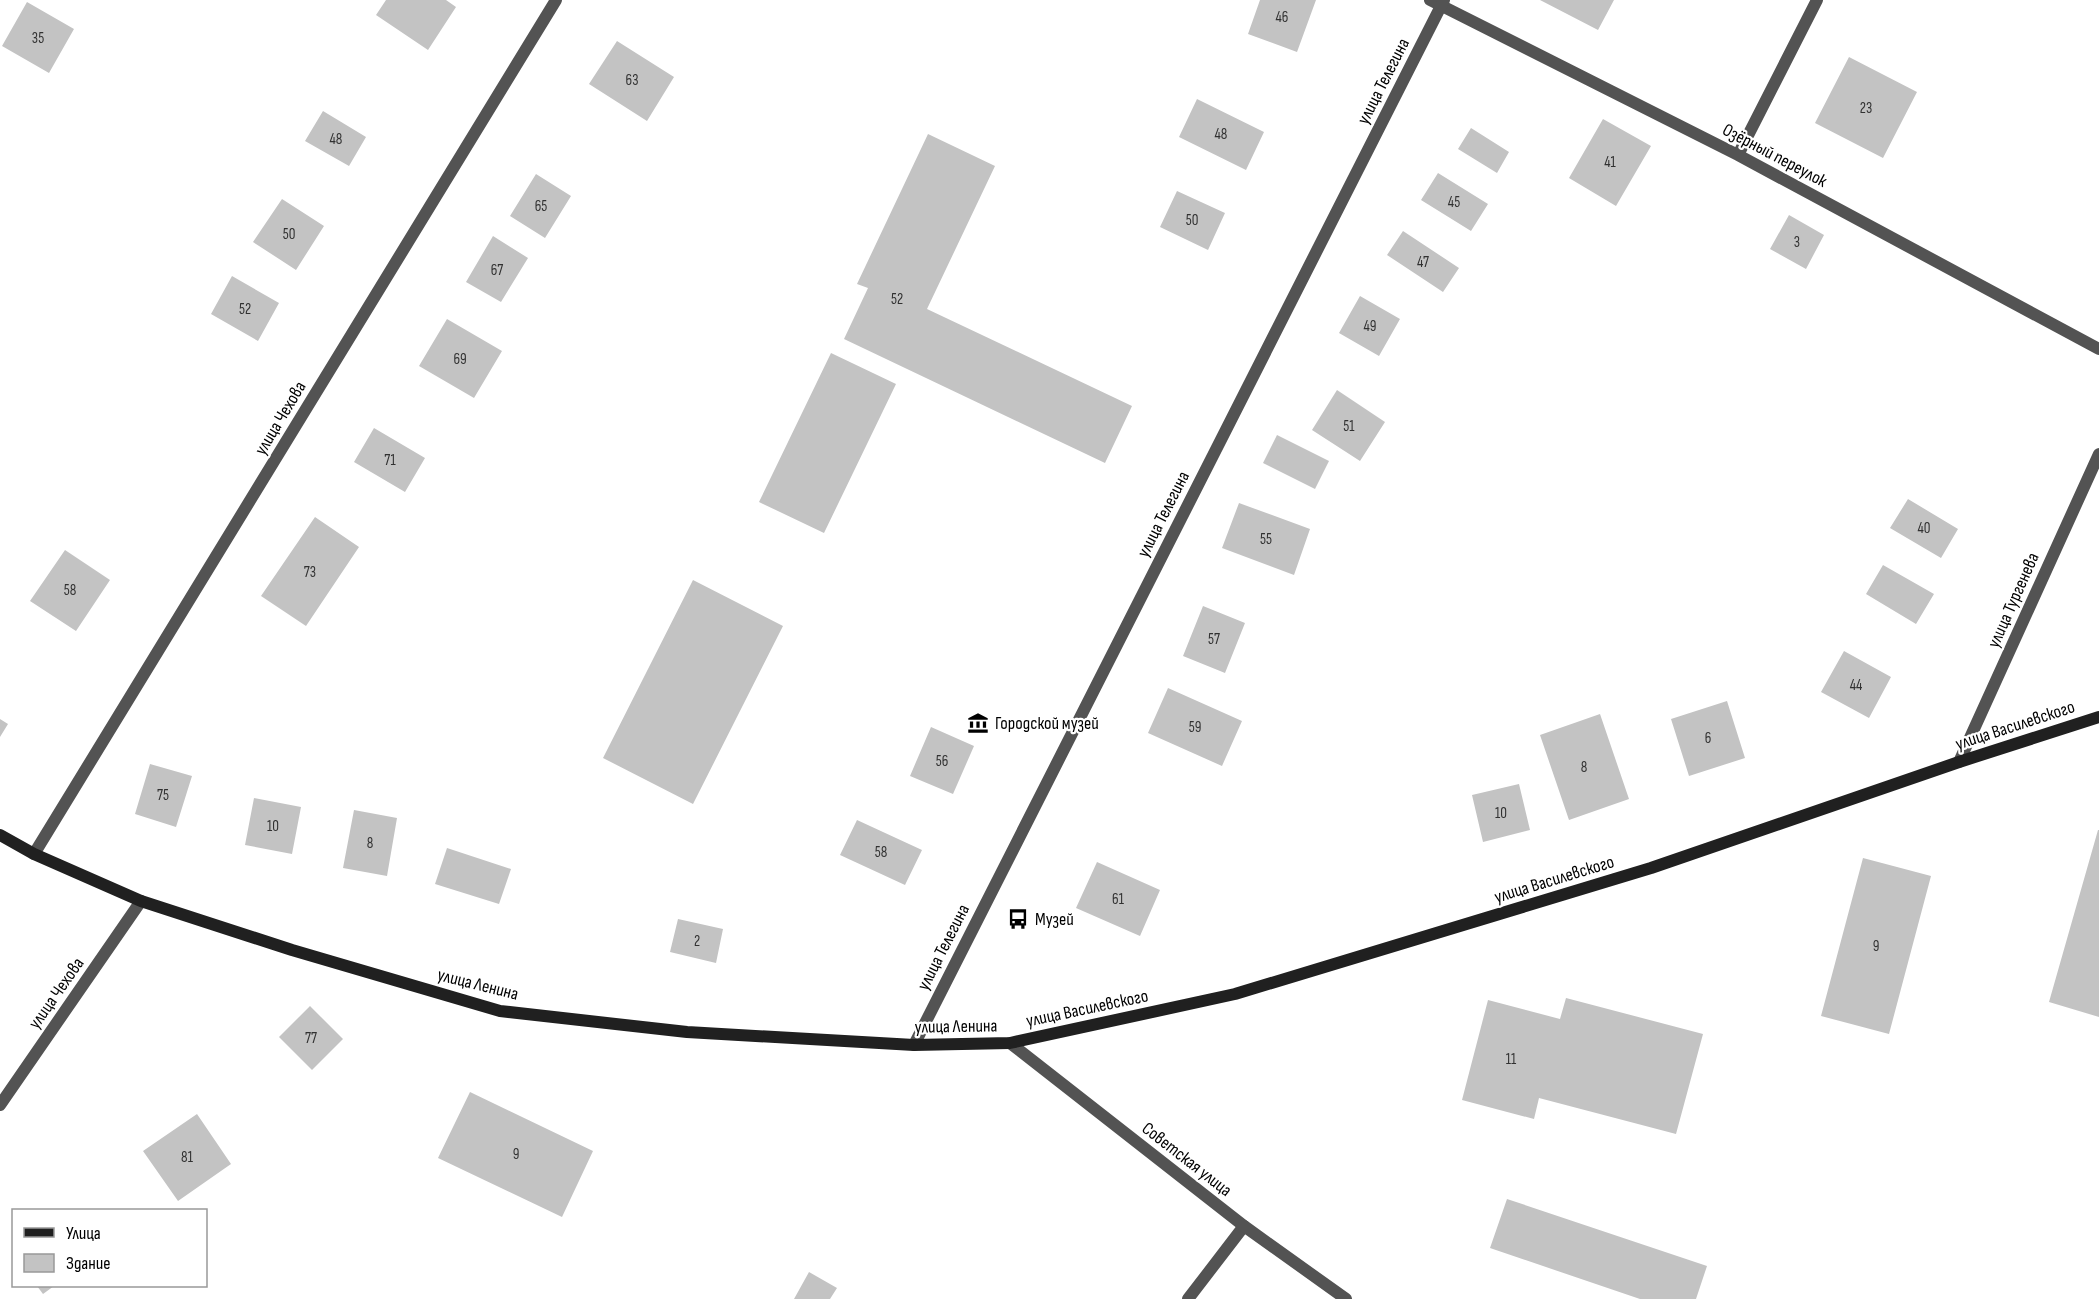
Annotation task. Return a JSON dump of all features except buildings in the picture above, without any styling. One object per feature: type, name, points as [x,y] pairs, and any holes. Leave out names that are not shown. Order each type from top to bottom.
[{"type":"main road","name":"улица Василевского","points":[[1010,1043],[1235,994],[1651,868],[1959,762],[2099,717]]},
{"type":"main road","name":"улица Ленина","points":[[0,835],[34,854],[141,901],[292,950],[500,1011],[687,1032],[914,1045],[1010,1043]]},
{"type":"street","name":"улица Чехова","points":[[34,854],[556,0]]},
{"type":"street","points":[[1738,156],[1817,0]]},
{"type":"street","name":"Озёрный переулок","points":[[1438,2],[1738,156],[2099,349]]},
{"type":"street","name":"улица Телегина","points":[[914,1045],[1438,2]]},
{"type":"street","name":"улица Тургенева","points":[[1959,762],[2099,454]]},
{"type":"street","name":"улица Чехова","points":[[0,1104],[141,901]]},
{"type":"street","name":"Советская улица","points":[[1010,1043],[1244,1226],[1346,1299]]},
{"type":"street","points":[[1188,1299],[1244,1226]]},
{"type":"place","name":"Городской музей","points":[[978,723]]},
{"type":"place","name":"Музей","points":[[1018,919]]}]
